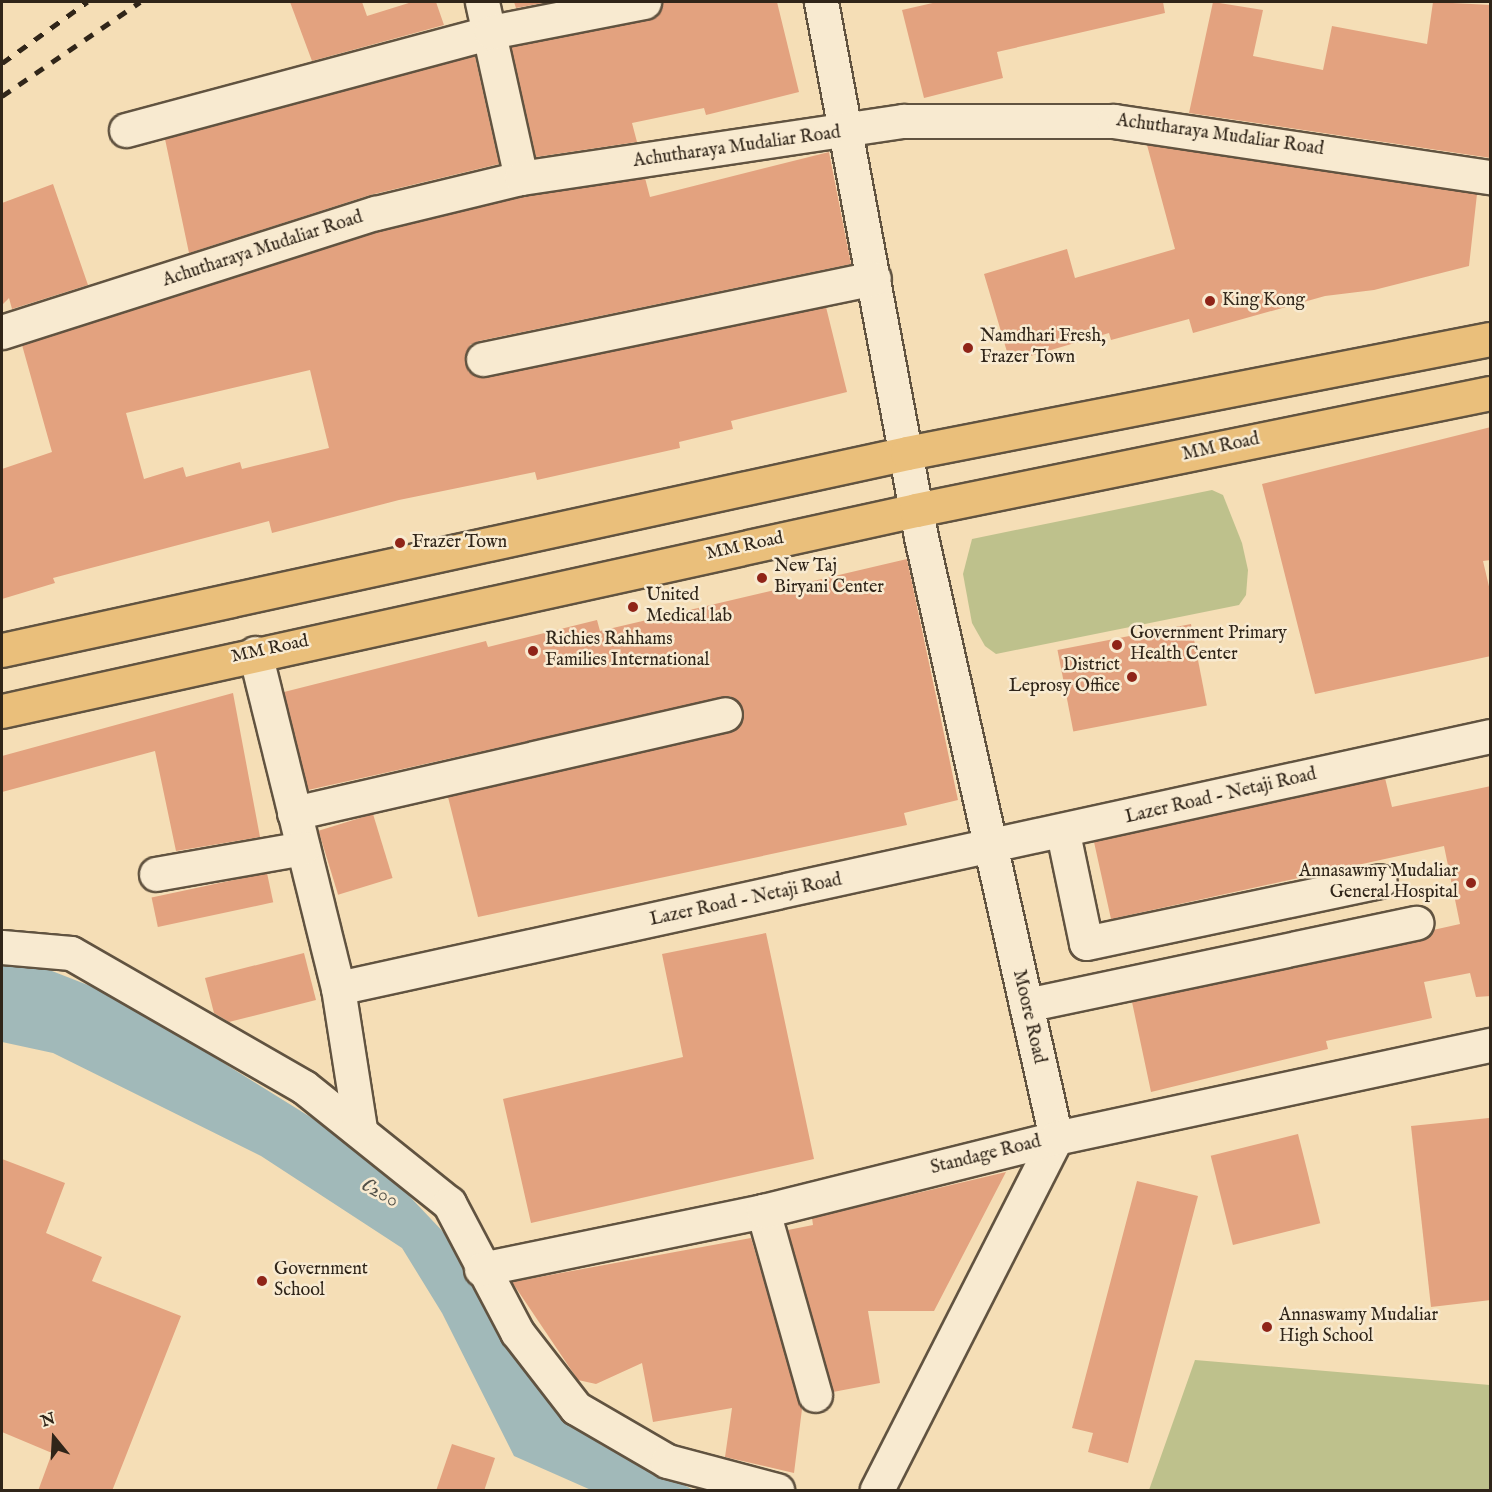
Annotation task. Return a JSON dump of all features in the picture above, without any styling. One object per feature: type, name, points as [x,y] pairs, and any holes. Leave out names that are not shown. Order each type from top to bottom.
[{"type":"main road","points":[[2,650],[907,453],[1491,339]]},
{"type":"main road","name":"MM Road","points":[[2,711],[255,653],[916,510],[1491,393]]},
{"type":"street","points":[[482,2],[491,32],[521,178]]},
{"type":"street","points":[[126,130],[491,32],[644,2]]},
{"type":"street","name":"Moore Road","points":[[821,2],[916,510],[988,850],[1056,1138]]},
{"type":"street","name":"Achutharaya Mudaliar Road","points":[[2,332],[376,213],[521,178],[847,133],[903,121],[1114,121],[1491,177]]},
{"type":"street","points":[[483,359],[874,278]]},
{"type":"street","points":[[255,653],[338,988],[360,1129]]},
{"type":"street","points":[[294,813],[725,714]]},
{"type":"street","name":"Lazer Road - Netaji Road","points":[[338,988],[988,850],[1491,736]]},
{"type":"street","points":[[1063,833],[1086,943],[1380,881]]},
{"type":"street","points":[[156,874],[303,848]]},
{"type":"street","points":[[1026,1005],[1416,923]]},
{"type":"street","points":[[2,947],[71,953],[180,1011],[304,1087],[360,1129],[449,1203],[481,1269],[517,1332],[576,1408],[667,1461],[777,1491]]},
{"type":"street","name":"Standage Road","points":[[481,1269],[763,1211],[1056,1138],[1491,1045]]},
{"type":"street","points":[[877,1491],[1056,1138]]},
{"type":"street","points":[[763,1211],[814,1395]]},
{"type":"green space","points":[[1212,490],[1223,495],[1242,543],[1248,570],[1246,595],[1239,605],[996,654],[985,646],[972,623],[963,574],[972,539]]},
{"type":"green space","points":[[1195,1360],[1490,1385],[1490,1490],[1149,1490]]},
{"type":"water","name":"C200","points":[[2,964],[34,964],[116,996],[312,1118],[395,1181],[449,1238],[550,1402],[601,1445],[694,1490],[591,1490],[514,1456],[442,1313],[402,1248],[261,1156],[53,1053],[2,1042]]},
{"type":"building","points":[[290,2],[362,2],[367,16],[412,2],[436,2],[444,25],[312,61]]},
{"type":"building","points":[[514,2],[549,2],[516,8]]},
{"type":"building","points":[[662,2],[777,2],[799,92],[706,115],[704,108],[632,123],[637,142],[536,157],[511,47],[648,20],[657,16]]},
{"type":"building","points":[[937,2],[1163,2],[1165,13],[997,52],[1003,78],[924,98],[902,10]]},
{"type":"building","points":[[1213,2],[1263,10],[1253,56],[1323,70],[1332,26],[1427,44],[1433,2],[1491,5],[1491,158],[1189,113]]},
{"type":"building","points":[[475,56],[499,164],[370,195],[189,253],[165,139]]},
{"type":"building","points":[[1147,145],[1477,194],[1469,266],[1374,290],[1325,296],[1193,333],[1189,319],[1111,340],[1109,333],[1010,362],[984,274],[1067,249],[1075,278],[1175,249]]},
{"type":"building","points":[[829,152],[851,264],[479,341],[470,345],[465,362],[469,372],[487,377],[826,307],[847,392],[731,421],[733,429],[679,442],[680,448],[537,480],[535,472],[399,500],[272,533],[269,521],[53,578],[55,583],[2,599],[2,469],[52,452],[22,345],[381,231],[525,196],[645,178],[650,197]],"holes":[[[310,370],[329,448],[242,469],[240,462],[186,477],[183,467],[144,479],[126,413]]]},
{"type":"building","points":[[53,184],[88,285],[12,309],[9,298],[2,305],[2,203]]},
{"type":"building","points":[[1491,427],[1491,560],[1483,561],[1491,595],[1491,656],[1315,694],[1262,484]]},
{"type":"building","points":[[907,559],[958,800],[904,813],[907,825],[478,917],[448,797],[730,732],[738,727],[743,710],[730,696],[308,790],[284,692],[486,641],[488,647],[597,620],[600,631]]},
{"type":"building","name":"District Leprosy Office","points":[[1191,624],[1207,705],[1073,731],[1057,650]]},
{"type":"building","points":[[233,693],[260,837],[176,851],[155,751],[2,792],[2,756]]},
{"type":"building","points":[[1385,778],[1392,807],[1491,786],[1491,996],[1476,997],[1470,973],[1424,982],[1432,1018],[1326,1041],[1328,1049],[1151,1092],[1132,1002],[1420,941],[1433,930],[1460,924],[1444,846],[1111,919],[1094,842]]},
{"type":"building","points":[[373,814],[393,878],[338,895],[318,831]]},
{"type":"building","points":[[267,873],[273,902],[158,927],[152,898]]},
{"type":"building","points":[[766,933],[814,1159],[531,1223],[503,1099],[683,1057],[662,954]]},
{"type":"building","points":[[304,953],[316,1000],[229,1022],[214,1013],[205,978]]},
{"type":"building","points":[[1489,1118],[1491,1300],[1431,1307],[1411,1126]]},
{"type":"building","points":[[1298,1134],[1320,1223],[1233,1245],[1211,1156]]},
{"type":"building","points":[[2,1159],[65,1183],[46,1233],[102,1257],[92,1281],[181,1316],[112,1491],[38,1491],[52,1453],[2,1432]]},
{"type":"building","points":[[1006,1172],[934,1311],[868,1311],[880,1383],[833,1392],[788,1230],[813,1225],[812,1218]]},
{"type":"building","points":[[1137,1181],[1198,1196],[1128,1463],[1088,1452],[1093,1433],[1072,1428]]},
{"type":"building","points":[[751,1238],[802,1409],[794,1473],[725,1457],[732,1408],[653,1422],[642,1363],[596,1384],[578,1380],[512,1282]]},
{"type":"building","points":[[452,1444],[495,1458],[484,1491],[436,1491]]},
{"type":"railway","points":[[2,63],[87,2]]},
{"type":"railway","points":[[2,96],[140,2]]},
{"type":"place","name":"King Kong","points":[[1210,301]]},
{"type":"place","name":"Namdhari Fresh, Frazer Town","points":[[968,348]]},
{"type":"place","name":"Frazer Town","points":[[400,543]]},
{"type":"place","name":"New Taj Biryani Center","points":[[762,578]]},
{"type":"place","name":"United Medical lab","points":[[633,607]]},
{"type":"place","name":"Government Primary Health Center","points":[[1117,645]]},
{"type":"place","name":"Richies Rahhams Families International","points":[[533,651]]},
{"type":"place","name":"District Leprosy Office","points":[[1132,677]]},
{"type":"place","name":"Annasawmy Mudaliar General Hospital","points":[[1471,883]]},
{"type":"place","name":"Government School","points":[[262,1281]]},
{"type":"place","name":"Annaswamy Mudaliar High School","points":[[1267,1327]]}]
